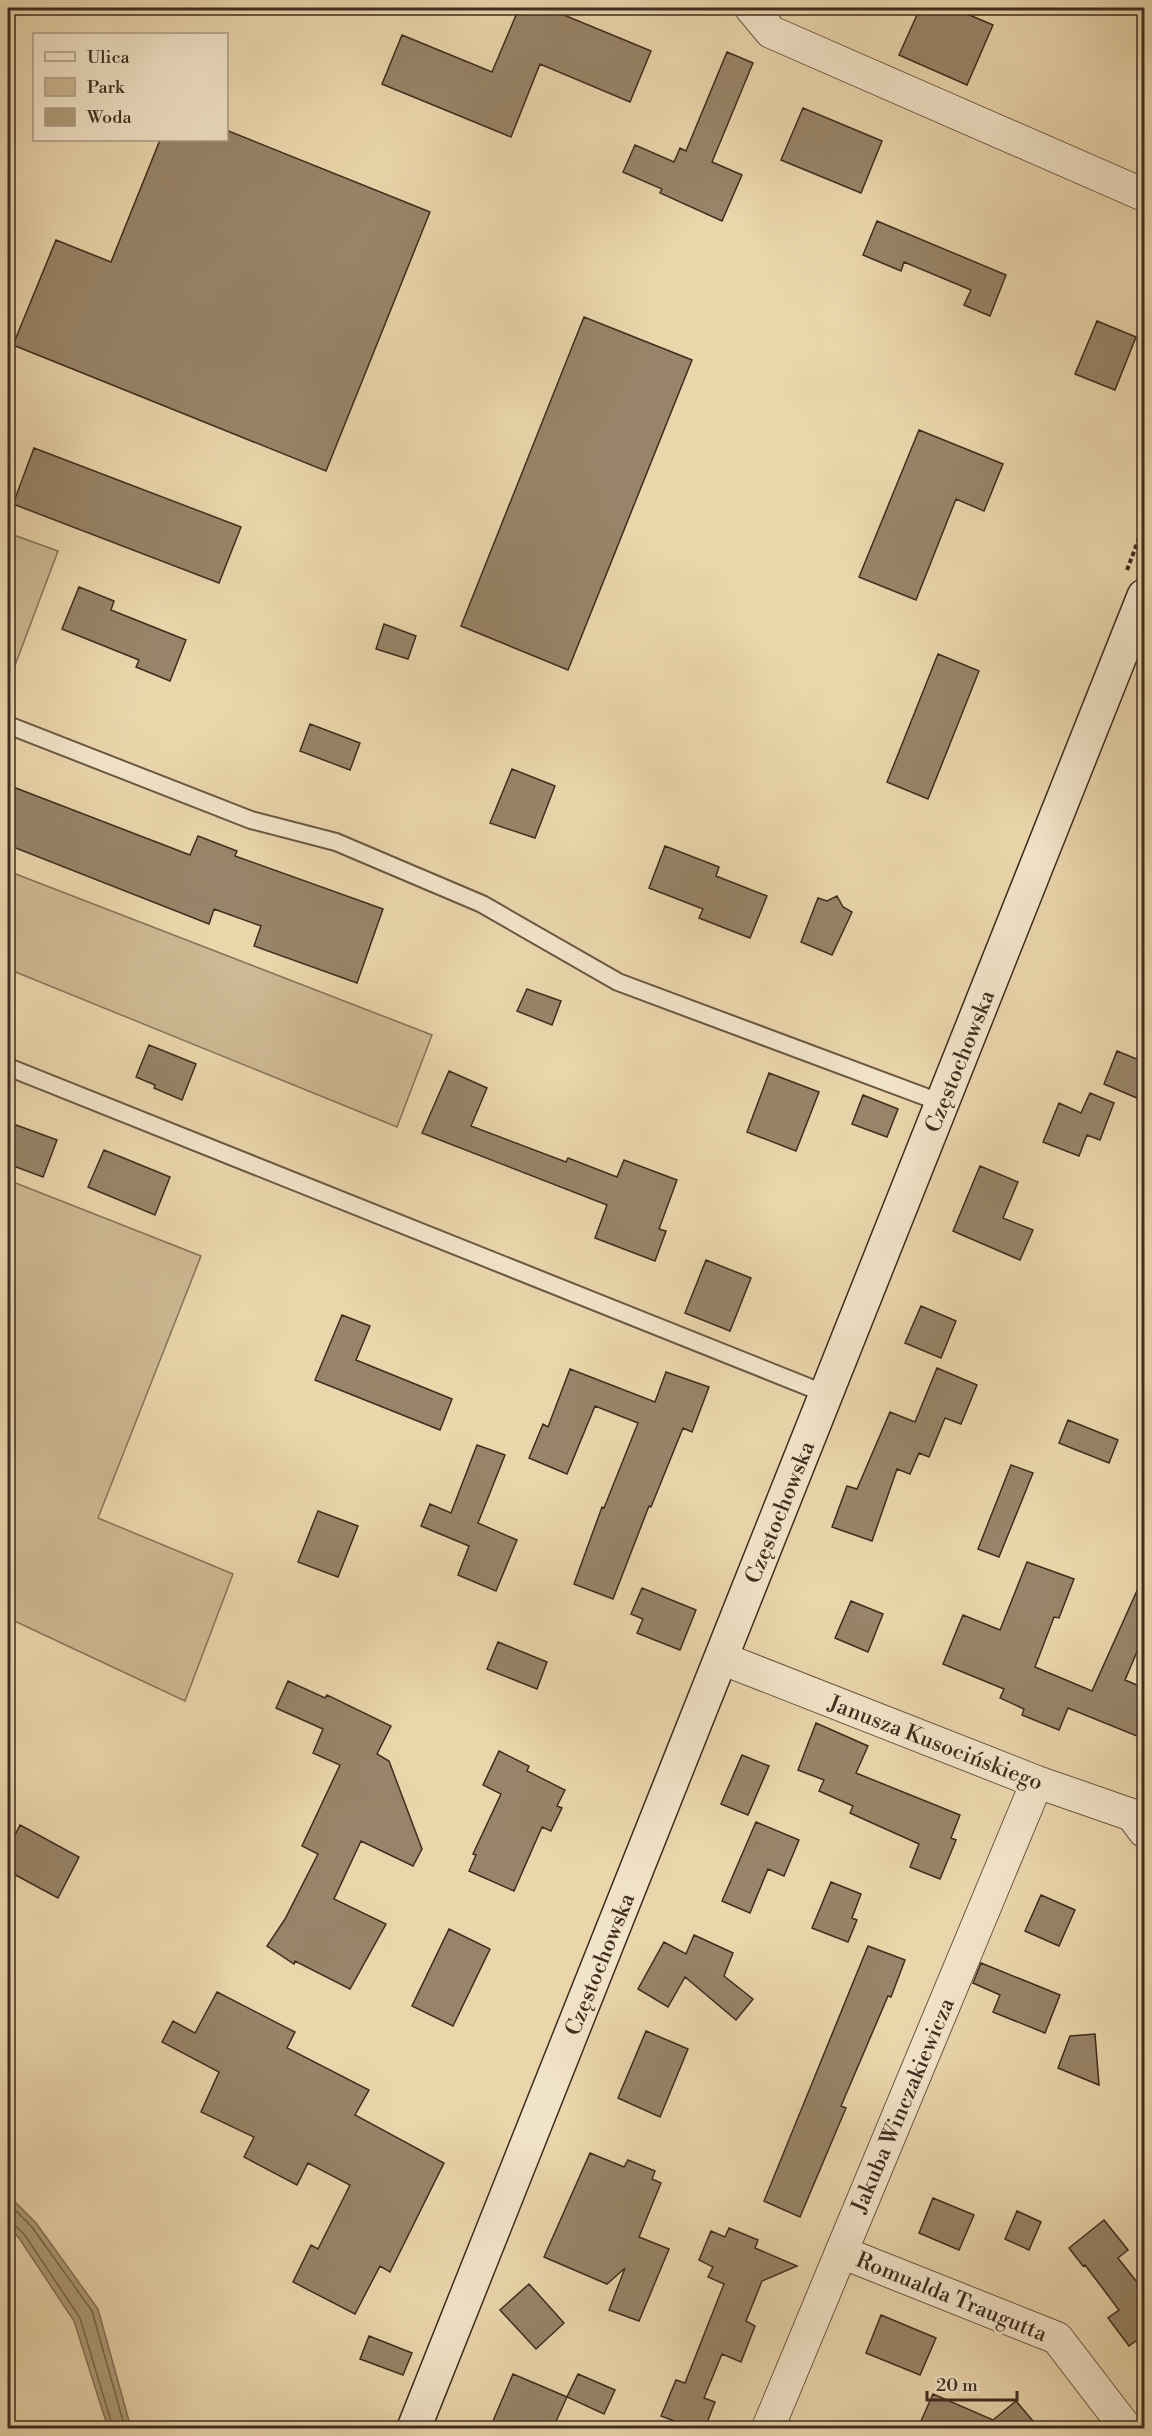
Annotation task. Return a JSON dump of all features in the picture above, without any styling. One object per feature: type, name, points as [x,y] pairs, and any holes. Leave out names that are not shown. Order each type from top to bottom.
[{"type":"main road","name":"Częstochowska","points":[[414,2428],[1144,596]]},
{"type":"street","points":[[751,8],[771,32],[1144,195]]},
{"type":"street","name":"Janusza Kusocińskiego","points":[[721,1658],[1037,1782],[1132,1815],[1144,1831]]},
{"type":"street","name":"Jakuba Winczakiewicza","points":[[768,2428],[1037,1782]]},
{"type":"street","name":"Romualda Traugutta","points":[[842,2252],[1057,2337],[1126,2428]]},
{"type":"lane","points":[[8,725],[251,820],[336,842],[482,904],[618,982],[942,1103]]},
{"type":"lane","points":[[8,1067],[826,1394]]},
{"type":"green space","points":[[8,533],[58,551],[8,684]]},
{"type":"green space","points":[[8,871],[432,1035],[397,1127],[8,969]]},
{"type":"green space","points":[[8,1180],[201,1256],[98,1518],[233,1574],[185,1701],[8,1618]]},
{"type":"water","points":[[8,2195],[36,2223],[98,2309],[131,2428],[108,2428],[74,2321],[19,2238],[8,2227]]},
{"type":"building","points":[[519,8],[547,8],[651,51],[630,102],[540,64],[511,137],[382,84],[402,35],[492,72]]},
{"type":"building","points":[[920,8],[953,8],[993,25],[967,85],[899,55]]},
{"type":"building","points":[[727,52],[753,63],[712,162],[742,175],[722,221],[660,193],[662,189],[623,172],[635,145],[674,162],[680,148],[686,151]]},
{"type":"building","points":[[803,108],[882,141],[861,193],[781,160]]},
{"type":"building","points":[[228,131],[430,212],[326,471],[13,345],[56,240],[111,262],[160,141],[228,141]]},
{"type":"building","points":[[877,221],[1006,275],[990,316],[964,305],[971,290],[904,262],[901,271],[863,255]]},
{"type":"building","points":[[584,317],[692,360],[568,670],[461,626]]},
{"type":"building","points":[[1097,321],[1136,337],[1115,390],[1075,374]]},
{"type":"building","points":[[919,430],[1003,464],[984,511],[956,499],[916,600],[859,577]]},
{"type":"building","points":[[34,448],[241,527],[219,583],[13,504]]},
{"type":"building","points":[[79,587],[114,601],[111,610],[186,640],[170,681],[136,667],[139,660],[62,629]]},
{"type":"building","points":[[384,624],[416,636],[408,659],[376,649]]},
{"type":"building","points":[[938,654],[979,671],[928,799],[887,782]]},
{"type":"building","points":[[310,724],[360,743],[350,770],[300,751]]},
{"type":"building","points":[[512,769],[555,786],[535,838],[490,823]]},
{"type":"building","points":[[8,785],[190,855],[198,836],[237,851],[235,856],[383,909],[357,983],[254,946],[261,926],[214,909],[209,924],[8,845]]},
{"type":"building","points":[[665,846],[719,867],[716,876],[767,896],[750,938],[699,918],[703,909],[649,888]]},
{"type":"building","points":[[837,896],[843,907],[852,912],[832,955],[801,942],[818,898],[827,901]]},
{"type":"building","points":[[527,989],[561,1001],[552,1025],[517,1011]]},
{"type":"building","points":[[149,1045],[196,1064],[182,1100],[136,1077]]},
{"type":"building","points":[[1117,1051],[1144,1062],[1144,1101],[1104,1084]]},
{"type":"building","points":[[449,1071],[487,1088],[471,1126],[566,1162],[568,1158],[617,1177],[624,1160],[677,1180],[659,1229],[666,1231],[655,1261],[595,1238],[607,1205],[422,1133]]},
{"type":"building","points":[[769,1073],[819,1092],[796,1151],[747,1132]]},
{"type":"building","points":[[1090,1093],[1114,1103],[1100,1140],[1087,1135],[1079,1156],[1043,1142],[1059,1103],[1081,1113]]},
{"type":"building","points":[[863,1095],[898,1109],[887,1137],[852,1124]]},
{"type":"building","points":[[8,1122],[57,1140],[43,1177],[8,1164]]},
{"type":"building","points":[[104,1150],[170,1177],[155,1215],[88,1187]]},
{"type":"building","points":[[980,1166],[1018,1182],[1003,1218],[1033,1230],[1020,1260],[953,1231]]},
{"type":"building","points":[[706,1260],[751,1278],[730,1331],[685,1313]]},
{"type":"building","points":[[921,1306],[956,1321],[941,1358],[905,1343]]},
{"type":"building","points":[[342,1315],[370,1326],[356,1360],[452,1399],[440,1430],[315,1380]]},
{"type":"building","points":[[937,1368],[977,1385],[961,1424],[945,1418],[929,1457],[919,1453],[910,1474],[897,1469],[872,1541],[832,1527],[847,1486],[857,1489],[890,1412],[915,1422]]},
{"type":"building","points":[[570,1369],[655,1402],[666,1372],[709,1387],[692,1432],[683,1428],[651,1507],[649,1506],[613,1599],[574,1584],[602,1507],[604,1508],[638,1423],[595,1406],[567,1474],[529,1458],[543,1424],[548,1427]]},
{"type":"building","points":[[1068,1420],[1118,1440],[1109,1463],[1059,1443]]},
{"type":"building","points":[[477,1445],[505,1455],[478,1523],[517,1540],[496,1591],[458,1575],[469,1546],[421,1526],[430,1504],[451,1513]]},
{"type":"building","points":[[1011,1465],[1033,1473],[999,1557],[978,1549]]},
{"type":"building","points":[[318,1511],[358,1526],[338,1577],[298,1562]]},
{"type":"building","points":[[1027,1562],[1074,1579],[1059,1618],[1054,1617],[1035,1667],[1092,1691],[1144,1575],[1144,1635],[1125,1680],[1144,1688],[1144,1739],[1068,1708],[1059,1730],[1022,1715],[1024,1709],[1000,1698],[1004,1689],[943,1664],[963,1615],[1000,1630]]},
{"type":"building","points":[[642,1588],[696,1610],[680,1650],[637,1633],[643,1619],[631,1614]]},
{"type":"building","points":[[851,1601],[883,1614],[868,1652],[835,1638]]},
{"type":"building","points":[[498,1642],[547,1662],[537,1689],[487,1669]]},
{"type":"building","points":[[288,1681],[325,1698],[327,1695],[391,1726],[377,1754],[389,1761],[422,1849],[413,1866],[361,1841],[334,1899],[386,1924],[350,1989],[295,1961],[294,1964],[267,1946],[285,1919],[318,1854],[302,1846],[340,1765],[313,1753],[323,1729],[276,1708]]},
{"type":"building","points":[[816,1723],[868,1746],[856,1773],[960,1815],[951,1838],[956,1840],[940,1879],[910,1867],[919,1844],[850,1813],[853,1806],[819,1791],[824,1780],[798,1770]]},
{"type":"building","points":[[499,1751],[529,1766],[527,1771],[565,1790],[557,1806],[562,1808],[551,1831],[542,1827],[514,1891],[469,1871],[476,1855],[473,1854],[501,1794],[483,1785]]},
{"type":"building","points":[[742,1755],[769,1766],[748,1815],[721,1804]]},
{"type":"building","points":[[756,1822],[799,1840],[784,1876],[768,1869],[750,1913],[722,1901]]},
{"type":"building","points":[[20,1825],[79,1857],[58,1898],[8,1871],[8,1849]]},
{"type":"building","points":[[831,1882],[861,1894],[852,1918],[857,1920],[848,1942],[812,1928]]},
{"type":"building","points":[[1041,1895],[1075,1910],[1059,1946],[1025,1931]]},
{"type":"building","points":[[449,1929],[490,1949],[453,2026],[412,2006]]},
{"type":"building","points":[[694,1935],[733,1953],[724,1976],[753,1999],[736,2020],[685,1977],[668,2007],[638,1989],[664,1942],[686,1954]]},
{"type":"building","points":[[868,1946],[905,1960],[891,1997],[888,1996],[841,2106],[846,2108],[800,2217],[764,2201]]},
{"type":"building","points":[[981,1963],[1060,1995],[1045,2033],[993,2012],[1000,1995],[973,1983]]},
{"type":"building","points":[[217,1992],[295,2032],[287,2048],[369,2090],[355,2115],[444,2163],[390,2272],[380,2266],[355,2314],[293,2282],[311,2245],[318,2249],[350,2185],[308,2163],[297,2185],[244,2157],[254,2137],[201,2112],[219,2072],[162,2042],[173,2021],[195,2033]]},
{"type":"building","points":[[646,2031],[688,2049],[660,2117],[618,2098]]},
{"type":"building","points":[[1095,2034],[1099,2085],[1058,2068],[1070,2036]]},
{"type":"building","points":[[590,2153],[624,2167],[628,2160],[655,2171],[652,2179],[661,2183],[639,2237],[669,2249],[639,2321],[609,2310],[625,2268],[607,2284],[544,2257]]},
{"type":"building","points":[[933,2198],[974,2215],[959,2250],[919,2233]]},
{"type":"building","points":[[1017,2211],[1041,2222],[1029,2250],[1005,2239]]},
{"type":"building","points":[[1104,2220],[1128,2250],[1118,2258],[1144,2291],[1144,2343],[1140,2338],[1129,2346],[1108,2318],[1119,2310],[1069,2248]]},
{"type":"building","points":[[729,2228],[758,2240],[755,2248],[797,2266],[762,2281],[746,2321],[755,2326],[741,2362],[722,2354],[704,2398],[715,2402],[705,2428],[693,2428],[661,2416],[676,2380],[685,2383],[724,2284],[708,2277],[713,2267],[699,2260],[711,2231],[725,2237]]},
{"type":"building","points":[[529,2284],[564,2323],[536,2349],[500,2310]]},
{"type":"building","points":[[881,2315],[936,2338],[920,2375],[866,2353]]},
{"type":"building","points":[[369,2336],[412,2353],[403,2375],[360,2359]]},
{"type":"building","points":[[513,2374],[567,2397],[553,2428],[490,2428]]},
{"type":"building","points":[[578,2374],[615,2390],[604,2414],[567,2397]]},
{"type":"building","points":[[933,2394],[993,2420],[1016,2401],[1039,2428],[918,2428]]}]
